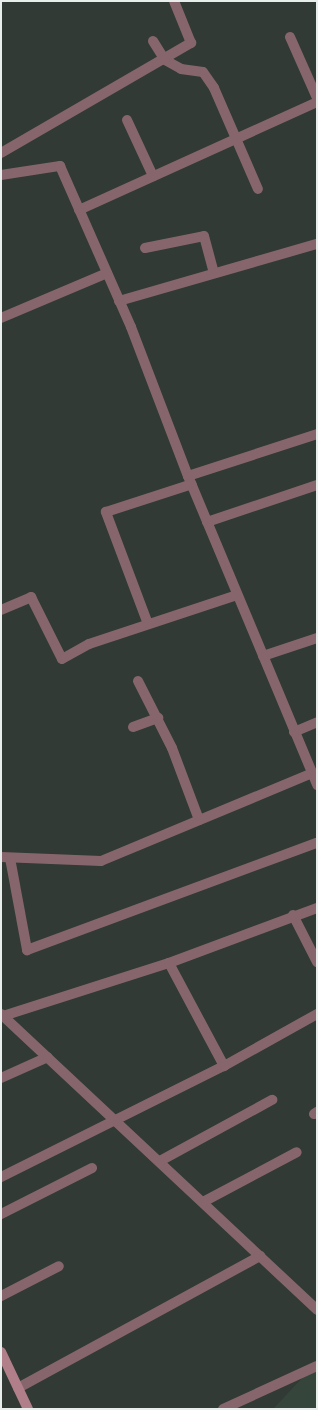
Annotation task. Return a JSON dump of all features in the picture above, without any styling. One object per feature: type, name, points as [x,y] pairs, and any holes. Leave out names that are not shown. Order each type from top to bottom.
[{"type":"street","points":[[1,153],[111,87],[165,60],[191,43],[174,1]]},
{"type":"street","points":[[290,37],[317,98]]},
{"type":"street","points":[[153,41],[165,60],[181,68],[203,72],[214,88],[258,189]]},
{"type":"street","points":[[79,210],[317,102]]},
{"type":"street","points":[[127,120],[153,176]]},
{"type":"street","points":[[1,175],[60,166],[119,300],[207,522],[317,785]]},
{"type":"street","points":[[145,248],[204,236],[214,273]]},
{"type":"street","points":[[119,300],[317,244]]},
{"type":"street","points":[[1,318],[107,273]]},
{"type":"street","points":[[148,624],[106,512],[317,434]]},
{"type":"street","points":[[207,522],[317,485]]},
{"type":"street","points":[[1,610],[31,597],[62,659],[90,644],[237,595]]},
{"type":"street","points":[[263,656],[317,638]]},
{"type":"street","points":[[138,681],[158,718],[199,820]]},
{"type":"street","points":[[133,727],[158,718]]},
{"type":"street","points":[[294,732],[317,722]]},
{"type":"street","points":[[312,773],[101,861],[6,858],[27,950],[317,843]]},
{"type":"street","points":[[2,1015],[169,963],[293,915],[317,908]]},
{"type":"street","points":[[293,915],[317,962]]},
{"type":"street","points":[[169,963],[224,1066]]},
{"type":"street","points":[[1,1177],[224,1066],[317,1014]]},
{"type":"street","points":[[2,1015],[160,1161],[317,1310]]},
{"type":"street","points":[[1,1078],[48,1057]]},
{"type":"street","points":[[160,1161],[272,1100]]},
{"type":"street","points":[[203,1202],[297,1152]]},
{"type":"street","points":[[1,1214],[92,1168]]},
{"type":"street","points":[[18,1388],[260,1256]]},
{"type":"street","points":[[1,1296],[59,1266]]},
{"type":"street","points":[[1,1352],[28,1409]]},
{"type":"street","points":[[223,1409],[317,1366]]},
{"type":"shaded area","points":[[317,1366],[317,1409],[273,1409],[305,1375]]}]
